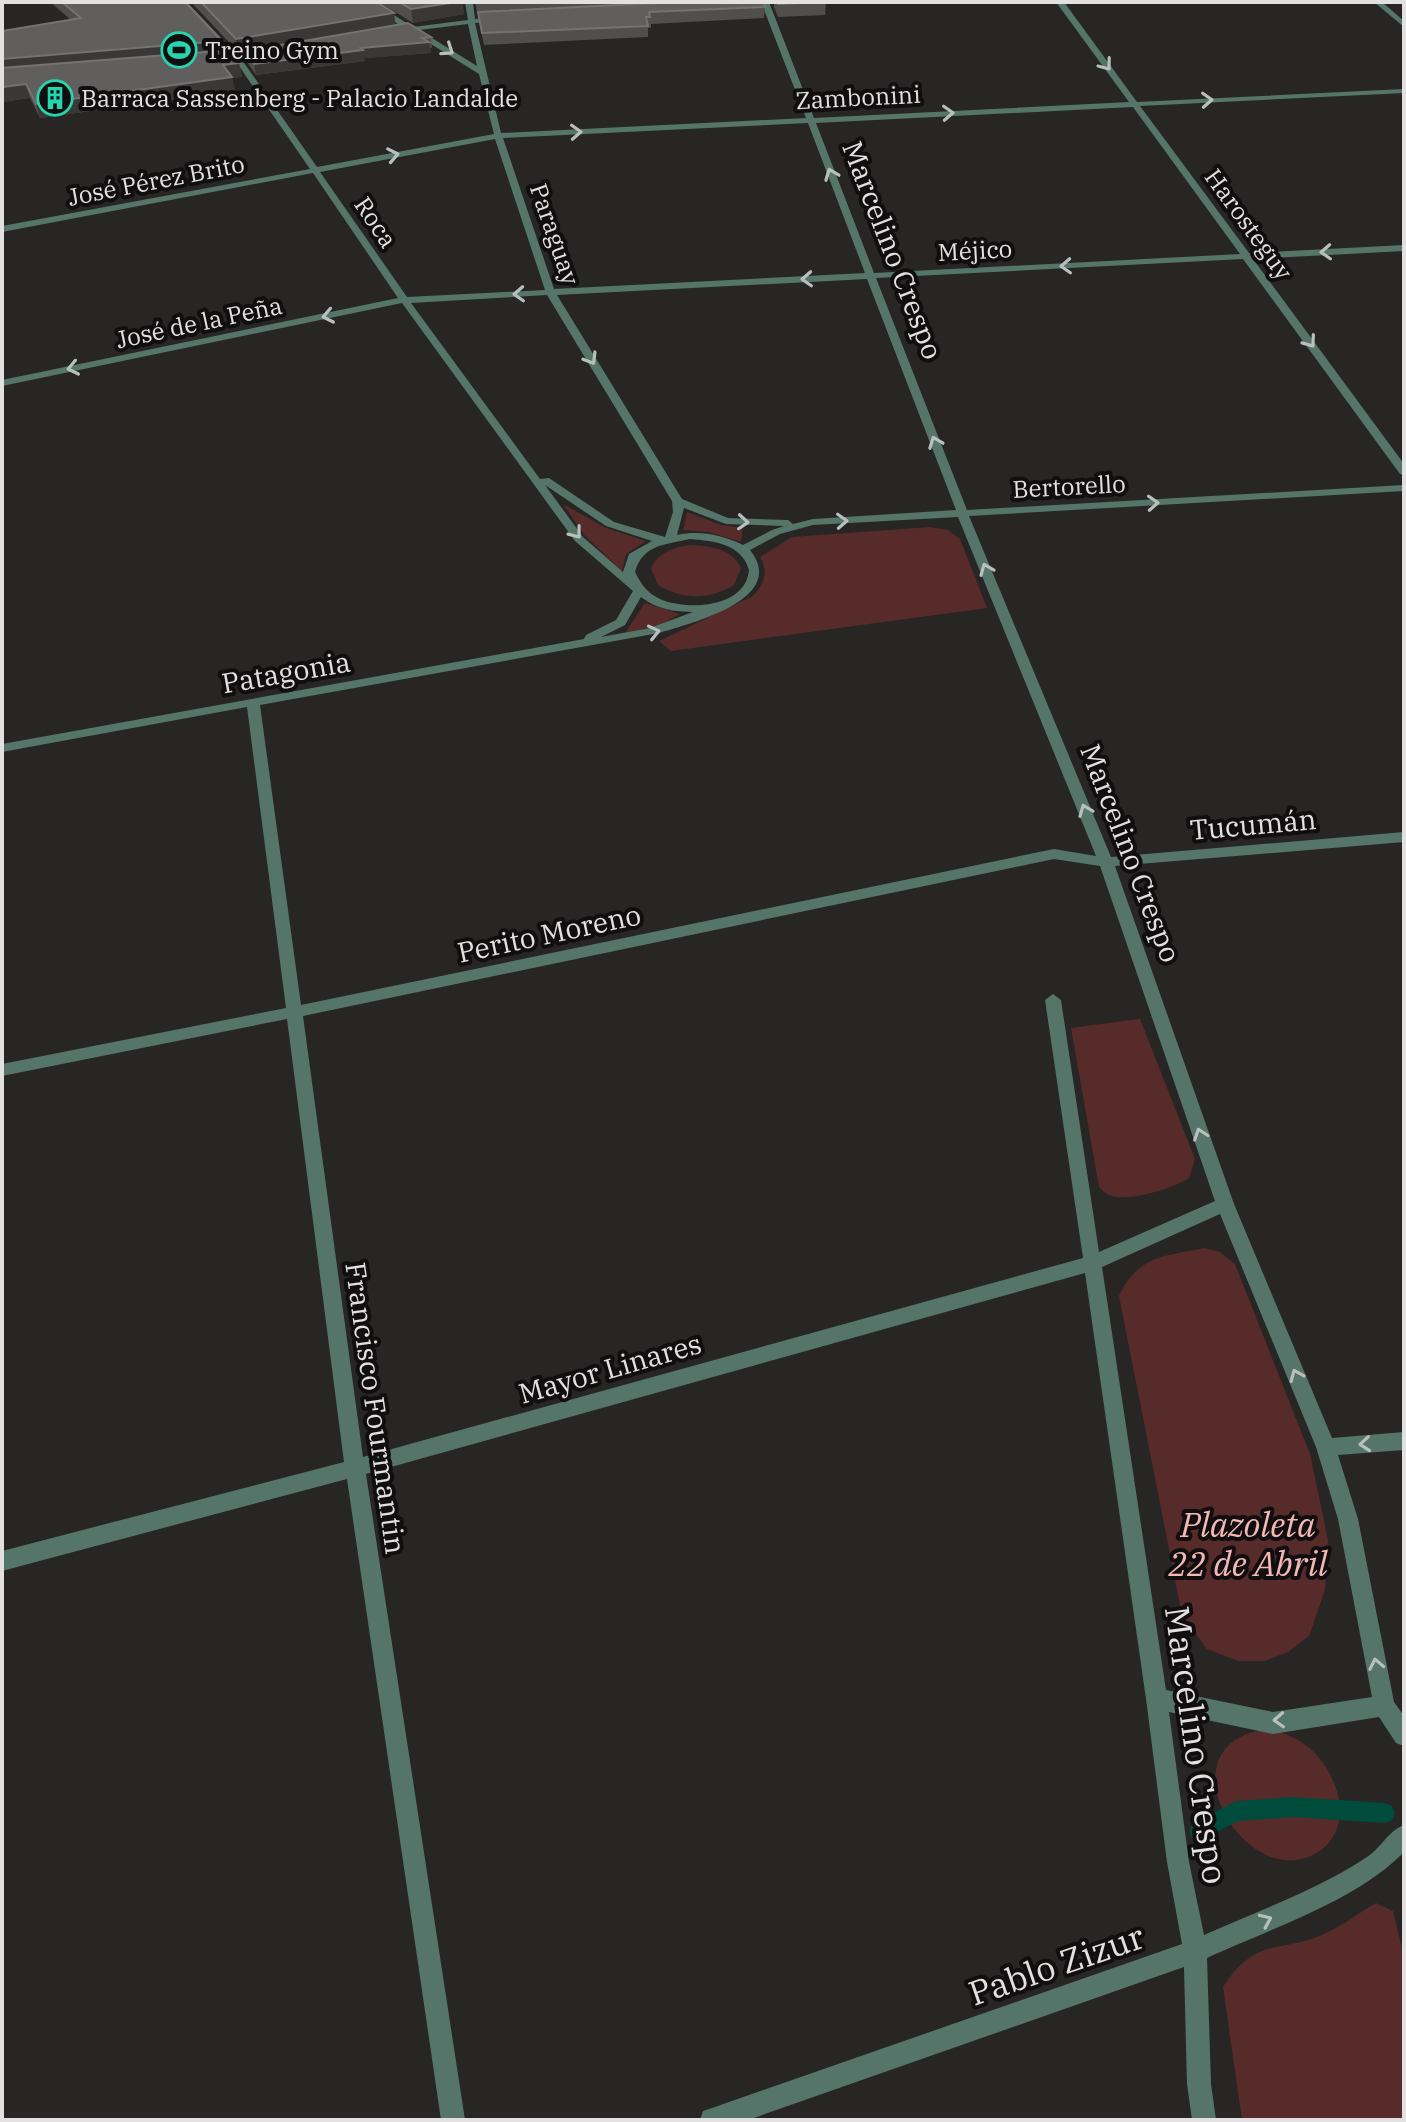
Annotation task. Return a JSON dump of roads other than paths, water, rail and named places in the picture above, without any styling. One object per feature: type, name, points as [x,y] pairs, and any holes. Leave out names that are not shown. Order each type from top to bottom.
[{"type":"street","name":"Roca","points":[[183,2],[238,58],[404,300],[531,469]]},
{"type":"street","points":[[368,2],[482,73]]},
{"type":"street","name":"Paraguay","points":[[469,2],[470,19],[498,136],[550,292],[678,501]]},
{"type":"street","name":"Marcelino Crespo","points":[[766,2],[963,515],[1106,862],[1225,1204],[1326,1447],[1348,1519],[1384,1706],[1404,1735]]},
{"type":"street","name":"Harosteguy","points":[[1060,2],[1249,256],[1404,472]]},
{"type":"street","points":[[1378,2],[1404,25]]},
{"type":"street","points":[[750,4],[778,3]]},
{"type":"street","points":[[382,33],[470,19],[517,17]]},
{"type":"street","points":[[208,63],[275,52]]},
{"type":"street","name":"Zambonini","points":[[316,170],[498,136],[1404,91]]},
{"type":"street","name":"José Pérez Brito","points":[[2,229],[316,170]]},
{"type":"street","name":"Méjico","points":[[404,300],[1404,248]]},
{"type":"street","name":"José de la Peña","points":[[2,383],[404,300]]},
{"type":"street","points":[[531,469],[571,500],[610,524],[667,539],[709,537],[742,550],[752,560],[755,572],[752,584],[726,603],[685,609],[664,605],[636,590],[579,539],[531,469]]},
{"type":"street","name":"Bertorello","points":[[742,550],[776,532],[813,522],[1404,488]]},
{"type":"street","points":[[636,590],[628,576],[630,564],[638,552],[667,539],[679,512],[678,501],[726,521],[813,522]]},
{"type":"street","name":"Patagonia","points":[[578,643],[621,622],[636,590]]},
{"type":"street","name":"Patagonia","points":[[2,748],[578,643],[613,641],[664,630],[726,603]]},
{"type":"street","name":"Francisco Fourmantin","points":[[253,702],[355,1468],[453,2120]]},
{"type":"street","name":"Tucumán","points":[[1106,862],[1404,837]]},
{"type":"street","name":"Perito Moreno","points":[[2,1070],[1054,854],[1106,862]]},
{"type":"street","name":"Marcelino Crespo","points":[[1053,1000],[1157,1699],[1178,1862],[1195,1951],[1199,2084],[1204,2120]]},
{"type":"street","name":"Mayor Linares","points":[[2,1561],[355,1468],[1090,1264],[1225,1204]]},
{"type":"street","points":[[1326,1447],[1404,1441]]},
{"type":"street","points":[[1157,1699],[1273,1723],[1384,1706]]},
{"type":"street","name":"Pablo Zizur","points":[[712,2120],[1195,1951],[1312,1899],[1377,1864],[1404,1836]]},
{"type":"waterway","points":[[1199,1831],[1236,1811],[1292,1807],[1385,1813]]},
{"type":"place","name":"Treino Gym","points":[[179,50]]},
{"type":"place","name":"Barraca Sassenberg - Palacio Landalde","points":[[55,98]]},
{"type":"park label","name":"Plazoleta 22 de Abril","points":[[1248,1544]]}]
